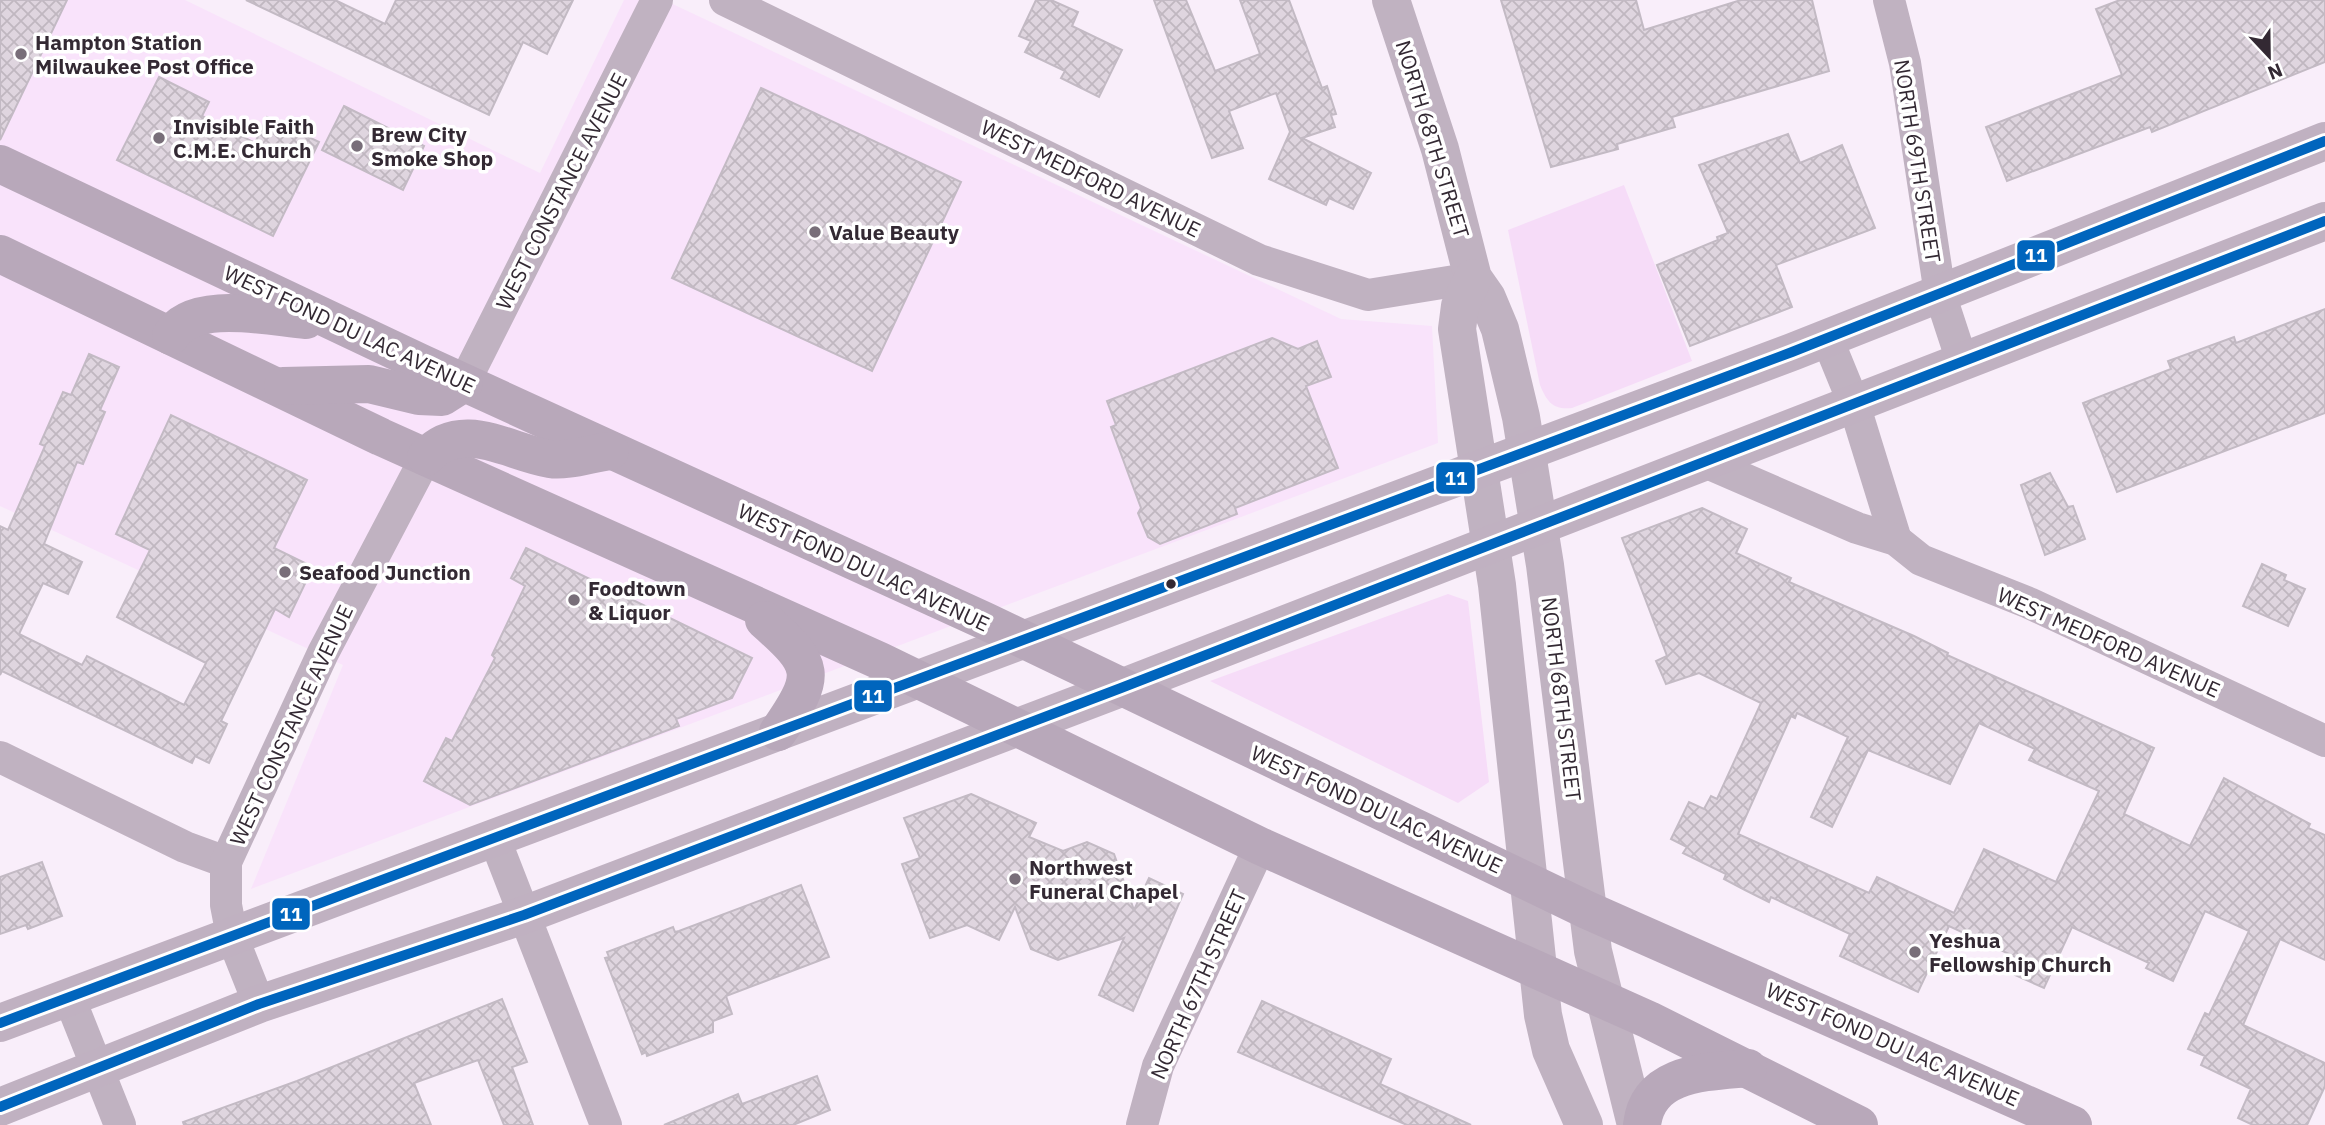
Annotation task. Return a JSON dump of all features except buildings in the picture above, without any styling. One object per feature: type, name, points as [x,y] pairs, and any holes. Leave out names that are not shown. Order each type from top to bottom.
[{"type":"main road","points":[[0,1023],[1527,452],[1940,294],[2325,141]]},
{"type":"main road","name":"WEST FOND DU LAC AVENUE","points":[[0,164],[333,322],[1022,641],[1530,880],[1587,910],[2073,1125]]},
{"type":"main road","points":[[0,1107],[259,1004],[524,915],[1121,688],[2325,221]]},
{"type":"main road","points":[[0,254],[426,457],[1018,727],[1260,846],[1604,1000],[1748,1068],[1859,1125]]},
{"type":"main road","points":[[171,336],[178,324],[198,314],[232,313],[333,322]]},
{"type":"main road","points":[[279,386],[369,384],[419,396],[442,397],[464,383]]},
{"type":"main road","points":[[426,457],[434,448],[450,441],[476,437],[552,459],[610,450]]},
{"type":"main road","points":[[739,598],[795,647],[806,666],[800,701],[778,732]]},
{"type":"main road","points":[[1642,1125],[1648,1099],[1665,1085],[1712,1071],[1748,1068]]},
{"type":"street","name":"WEST CONSTANCE AVENUE","points":[[464,383],[657,0]]},
{"type":"street","name":"WEST MEDFORD AVENUE","points":[[725,0],[1259,260],[1368,295],[1473,278]]},
{"type":"street","name":"NORTH 68TH STREET","points":[[1391,0],[1440,149],[1473,278],[1487,298],[1500,329],[1527,452],[1539,527],[1587,910],[1604,1000],[1636,1125]]},
{"type":"street","name":"NORTH 69TH STREET","points":[[1889,0],[1905,63],[1940,294],[1962,361]]},
{"type":"street","points":[[1473,278],[1460,306],[1457,329],[1491,545],[1544,1025],[1551,1050],[1584,1125]]},
{"type":"street","points":[[1827,338],[1854,404],[1896,540]]},
{"type":"street","name":"WEST CONSTANCE AVENUE","points":[[259,1004],[232,936],[226,905],[226,862],[323,653],[426,457]]},
{"type":"street","name":"WEST MEDFORD AVENUE","points":[[1705,462],[1857,528],[1896,540],[1921,560],[2029,603],[2325,741]]},
{"type":"street","points":[[0,757],[185,847],[226,862]]},
{"type":"street","points":[[494,837],[606,1125]]},
{"type":"street","name":"NORTH 67TH STREET","points":[[1142,1125],[1158,1066],[1260,846]]},
{"type":"street","points":[[69,997],[120,1125]]},
{"type":"shaded area","points":[[0,0],[185,0],[540,173],[624,0],[664,0],[1341,319],[1432,326],[1438,443],[251,889],[343,665],[0,506]]},
{"type":"shaded area","points":[[1624,185],[1692,361],[1572,408],[1560,408],[1548,400],[1540,385],[1508,230]]},
{"type":"shaded area","points":[[1448,594],[1468,601],[1489,782],[1458,803],[1210,681]]},
{"type":"transit line","name":"11","points":[[0,1023],[1792,352],[2325,141]]},
{"type":"transit line","name":"11","points":[[0,1107],[259,1004],[524,915],[1121,688],[2325,221]]},
{"type":"place","name":"Hampton Station Milwaukee Post Office","points":[[21,54]]},
{"type":"place","name":"Invisible Faith C.M.E. Church","points":[[159,138]]},
{"type":"place","name":"Brew City Smoke Shop","points":[[357,146]]},
{"type":"place","name":"Value Beauty","points":[[815,232]]},
{"type":"place","name":"Seafood Junction","points":[[285,572]]},
{"type":"place","name":"Foodtown & Liquor","points":[[574,600]]},
{"type":"place","name":"Northwest Funeral Chapel","points":[[1015,879]]},
{"type":"place","name":"Yeshua Fellowship Church","points":[[1915,952]]}]
